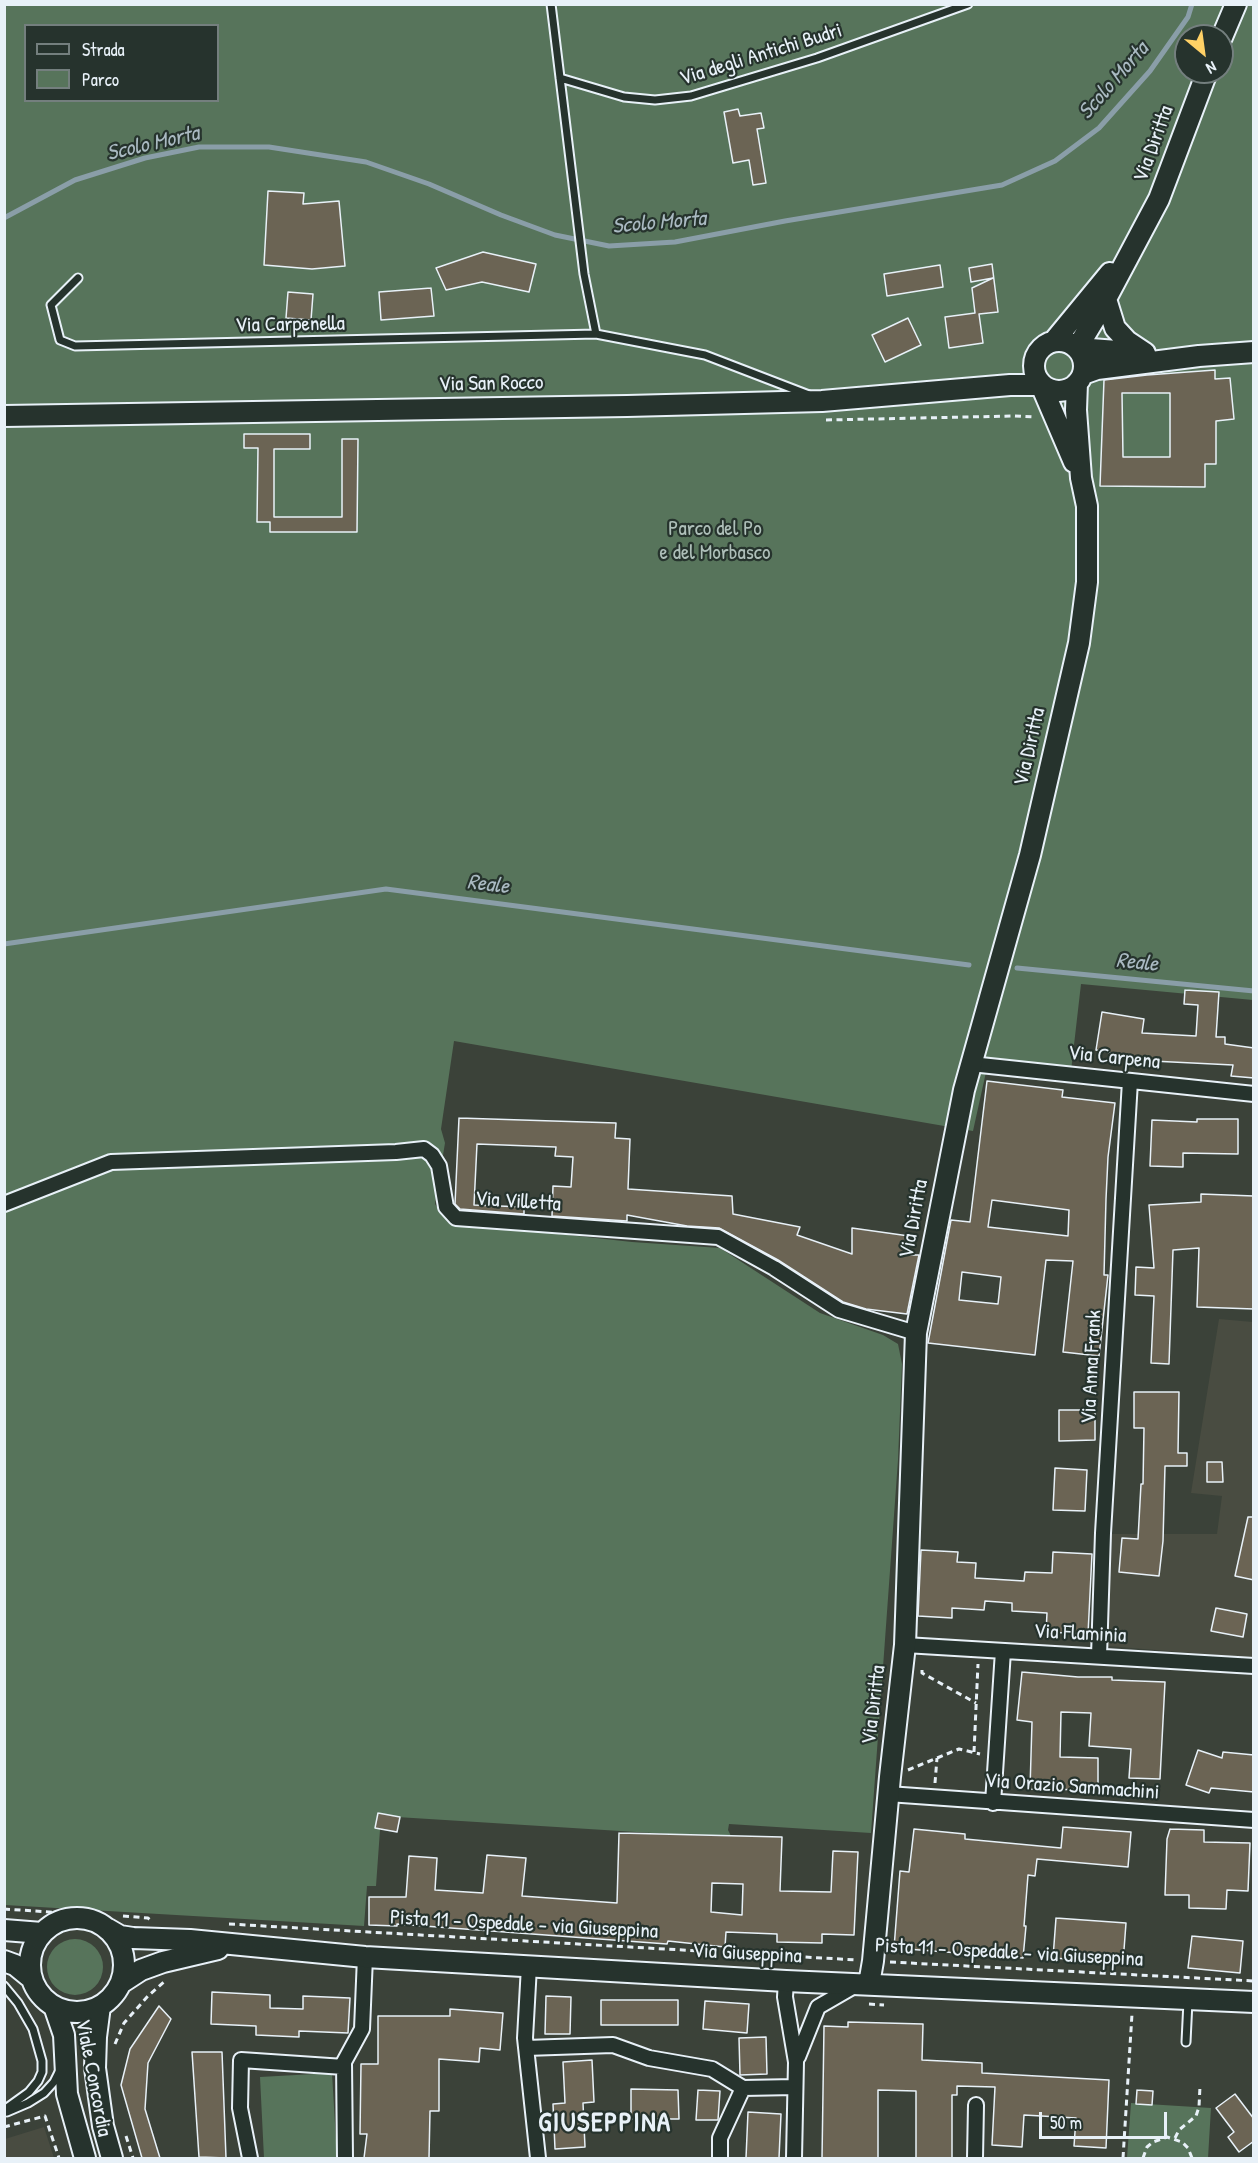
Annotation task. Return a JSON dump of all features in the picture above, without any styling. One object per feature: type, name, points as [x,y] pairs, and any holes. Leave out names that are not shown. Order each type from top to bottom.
[{"type":"main road","points":[[1228,24],[1236,4]]},
{"type":"main road","name":"Via Diritta","points":[[1077,348],[1144,231],[1159,199],[1202,84]]},
{"type":"main road","name":"Via Diritta","points":[[1054,341],[1144,231]]},
{"type":"main road","points":[[1106,299],[1115,328],[1127,341],[1144,353]]},
{"type":"main road","points":[[1080,379],[1083,360],[1077,348],[1070,343],[1054,341],[1039,350],[1033,366],[1034,373],[1041,385],[1056,392],[1071,388],[1080,379],[1097,369],[1199,356],[1254,352]]},
{"type":"main road","points":[[1077,348],[1199,356]]},
{"type":"main road","name":"Via San Rocco","points":[[978,388],[1033,366]]},
{"type":"main road","name":"Via Diritta","points":[[864,1984],[873,1961],[889,1786],[914,1646],[916,1333],[964,1090],[1030,855],[1079,643],[1087,582],[1087,506],[1081,478],[1075,400],[1080,379]]},
{"type":"main road","name":"Via Diritta","points":[[1041,385],[1081,478]]},
{"type":"main road","name":"Via San Rocco","points":[[4,416],[615,406],[822,400],[1041,385]]},
{"type":"main road","name":"Via Giuseppina","points":[[42,1933],[53,1924],[67,1919],[81,1918],[95,1921],[120,1936],[133,1938],[190,1940],[365,1957],[786,1981],[1254,2002]]},
{"type":"main road","points":[[108,1929],[117,1940],[123,1954],[124,1968],[121,1983]]},
{"type":"main road","points":[[4,1930],[42,1933],[33,1947],[30,1962],[31,1978],[44,1999],[69,2012],[85,2012],[100,2006]]},
{"type":"main road","name":"Via Giuseppina","points":[[100,2006],[112,1996],[121,1983],[141,1970],[163,1962],[238,1946]]},
{"type":"main road","points":[[4,1961],[15,1965],[31,1978]]},
{"type":"main road","name":"Viale Concordia","points":[[54,2006],[64,2035],[68,2094],[85,2158]]},
{"type":"main road","name":"Viale Concordia","points":[[100,2006],[95,2068],[103,2126],[112,2158]]},
{"type":"street","name":"Via Carpena","points":[[971,1064],[1254,1094]]},
{"type":"street","name":"Via Anna Frank","points":[[1099,1656],[1103,1533],[1130,1081]]},
{"type":"street","name":"Via Villetta","points":[[4,1204],[111,1162],[396,1152],[424,1149],[432,1155],[439,1166],[446,1207],[456,1218],[718,1237],[774,1268],[839,1310],[916,1333]]},
{"type":"street","name":"Via Flaminia","points":[[914,1646],[1254,1666]]},
{"type":"street","points":[[993,1803],[1003,1651]]},
{"type":"street","name":"Via Orazio Sammachini","points":[[889,1786],[934,1798],[1254,1820]]},
{"type":"street","points":[[345,2158],[344,2062],[362,2029],[365,1957]]},
{"type":"street","points":[[529,1966],[525,2038],[537,2158]]},
{"type":"street","points":[[786,1981],[785,1997],[796,2062],[794,2158]]},
{"type":"street","points":[[796,2062],[818,2007],[864,1984]]},
{"type":"street","points":[[526,2048],[613,2045],[649,2058],[712,2069],[743,2088],[795,2086]]},
{"type":"street","points":[[250,2158],[240,2108],[241,2060],[345,2067]]},
{"type":"street","points":[[720,2158],[720,2138],[743,2088]]},
{"type":"street","points":[[975,2158],[976,2105]]},
{"type":"lane","points":[[551,4],[581,233],[584,274],[596,334]]},
{"type":"lane","name":"Via degli Antichi Budri","points":[[560,78],[624,97],[655,100],[691,96],[816,57],[968,4]]},
{"type":"lane","name":"Via Carpenella","points":[[78,278],[51,305],[60,340],[75,346],[596,334],[705,355],[822,400]]},
{"type":"lane","points":[[4,1986],[18,2003],[33,2030],[42,2061],[38,2082],[30,2092],[4,2111]]},
{"type":"lane","points":[[1186,2042],[1189,1999]]},
{"type":"lane","points":[[4,2111],[28,2103],[44,2094],[54,2082],[67,2057]]},
{"type":"path","points":[[914,1646],[922,1672],[976,1703]]},
{"type":"path","points":[[974,1752],[979,1649]]},
{"type":"path","points":[[889,1786],[937,1758],[959,1749],[997,1759]]},
{"type":"path","points":[[934,1798],[937,1758]]},
{"type":"path","name":"Pista 11 - Ospedale - via Giuseppina","points":[[224,1924],[1254,1981]]},
{"type":"path","points":[[111,2054],[124,2023],[148,1996],[166,1981]]},
{"type":"path","points":[[1123,2158],[1132,2013]]},
{"type":"path","points":[[1175,2138],[1179,2130],[1196,2116],[1200,2086]]},
{"type":"path","points":[[4,2127],[45,2116],[59,2158]]},
{"type":"path","points":[[1143,2158],[1153,2142],[1175,2138],[1188,2148],[1192,2158]]},
{"type":"shaded area","points":[[1219,1319],[1253,1322],[1253,1658],[1095,1645],[1110,1534],[1217,1534],[1222,1496],[1191,1493]]},
{"type":"shaded area","points":[[44,2127],[54,2158],[5,2158],[5,2139]]},
{"type":"green space","name":"Parco del Po e del Morbasco","points":[[4,5],[1253,5],[1253,1000],[1081,984],[1071,1071],[988,1063],[973,1131],[454,1041],[441,1129],[445,1143],[435,1204],[450,1222],[632,1242],[720,1248],[820,1313],[883,1335],[898,1344],[902,1364],[898,1460],[871,1833],[729,1824],[728,1830],[732,1838],[381,1816],[376,1886],[367,1886],[364,1926],[5,1905]]},
{"type":"green space","points":[[69,1939],[81,1939],[91,1943],[99,1951],[103,1967],[99,1983],[91,1991],[81,1995],[69,1995],[59,1991],[51,1983],[47,1973],[47,1961],[51,1951],[59,1943]]},
{"type":"green space","points":[[332,2073],[337,2158],[264,2158],[260,2077]]},
{"type":"green space","points":[[1131,2103],[1211,2108],[1208,2158],[1127,2158]]},
{"type":"building","points":[[738,109],[740,116],[761,113],[764,128],[757,129],[766,183],[753,185],[749,160],[733,163],[724,112]]},
{"type":"building","points":[[268,191],[304,193],[303,204],[339,201],[345,266],[312,269],[264,265]]},
{"type":"building","points":[[483,252],[536,264],[529,292],[482,282],[446,290],[436,268]]},
{"type":"building","points":[[992,264],[998,312],[979,314],[983,343],[949,348],[945,317],[975,313],[972,288],[993,278],[971,282],[969,268]]},
{"type":"building","points":[[940,265],[943,287],[887,296],[884,274]]},
{"type":"building","points":[[431,288],[434,316],[381,320],[379,292]]},
{"type":"building","points":[[288,292],[313,294],[311,320],[286,318]]},
{"type":"building","points":[[908,318],[921,345],[885,362],[872,335]]},
{"type":"building","points":[[1215,370],[1215,379],[1230,378],[1234,419],[1216,421],[1216,464],[1205,464],[1205,487],[1100,486],[1104,380]],"holes":[[[1122,393],[1170,393],[1170,457],[1123,457]]]},
{"type":"building","points":[[244,434],[310,434],[310,449],[274,449],[274,517],[342,517],[342,439],[358,439],[357,532],[270,532],[270,522],[257,522],[258,448],[244,448]]},
{"type":"building","points":[[1185,990],[1219,992],[1216,1037],[1225,1037],[1225,1044],[1254,1048],[1254,1078],[1231,1076],[1233,1065],[1152,1061],[1096,1050],[1102,1012],[1144,1019],[1142,1033],[1196,1036],[1198,1005],[1184,1004]]},
{"type":"building","points":[[987,1081],[1063,1090],[1062,1097],[1115,1103],[1108,1157],[1106,1199],[1104,1275],[1108,1275],[1099,1356],[1063,1352],[1073,1261],[1046,1260],[1035,1355],[928,1343],[951,1220],[970,1222]],"holes":[[[992,1200],[1069,1210],[1068,1236],[988,1227]],[[962,1272],[1001,1277],[998,1304],[959,1300]]]},
{"type":"building","points":[[459,1118],[616,1123],[615,1138],[630,1139],[628,1189],[732,1196],[733,1214],[800,1227],[797,1235],[852,1254],[852,1228],[909,1236],[909,1255],[919,1255],[907,1314],[866,1309],[843,1302],[778,1260],[719,1228],[687,1226],[627,1215],[627,1221],[552,1216],[553,1186],[571,1187],[573,1157],[555,1156],[556,1147],[477,1144],[474,1205],[524,1207],[524,1214],[460,1209],[455,1204]]},
{"type":"building","points":[[1197,1119],[1238,1119],[1238,1154],[1183,1153],[1183,1167],[1150,1166],[1152,1120],[1197,1122]]},
{"type":"building","points":[[1201,1194],[1254,1196],[1254,1309],[1197,1307],[1199,1248],[1173,1250],[1169,1364],[1151,1363],[1154,1296],[1135,1295],[1136,1267],[1154,1268],[1149,1205],[1201,1202]]},
{"type":"building","points":[[1134,1392],[1179,1392],[1178,1453],[1187,1453],[1187,1466],[1165,1466],[1163,1541],[1159,1576],[1119,1572],[1122,1538],[1138,1539],[1141,1484],[1143,1484],[1144,1428],[1134,1428]]},
{"type":"building","points":[[1059,1410],[1095,1410],[1095,1440],[1059,1441]]},
{"type":"building","points":[[1207,1462],[1222,1462],[1223,1482],[1207,1482]]},
{"type":"building","points":[[1055,1468],[1087,1470],[1085,1511],[1053,1510]]},
{"type":"building","points":[[1248,1517],[1254,1517],[1254,1580],[1235,1576]]},
{"type":"building","points":[[921,1550],[958,1552],[957,1562],[976,1563],[975,1578],[1024,1581],[1025,1572],[1052,1573],[1053,1552],[1092,1554],[1088,1634],[1046,1632],[1047,1613],[1012,1611],[1012,1603],[985,1601],[984,1610],[952,1608],[952,1618],[918,1616]]},
{"type":"building","points":[[1216,1608],[1247,1614],[1243,1637],[1211,1631]]},
{"type":"building","points":[[1022,1672],[1165,1682],[1160,1779],[1129,1778],[1131,1749],[1089,1746],[1091,1713],[1061,1712],[1060,1757],[1098,1758],[1098,1790],[1030,1789],[1032,1722],[1017,1720]]},
{"type":"building","points":[[1198,1750],[1222,1758],[1223,1752],[1254,1755],[1254,1792],[1211,1788],[1209,1793],[1186,1785]]},
{"type":"building","points":[[378,1813],[400,1817],[397,1832],[375,1828]]},
{"type":"building","points":[[1063,1827],[1131,1832],[1128,1867],[1037,1859],[1035,1876],[1028,1875],[1023,1958],[894,1948],[900,1871],[909,1872],[914,1829],[965,1834],[965,1839],[1061,1848]]},
{"type":"building","points":[[1170,1829],[1204,1830],[1204,1842],[1250,1843],[1248,1891],[1227,1890],[1226,1909],[1189,1908],[1189,1895],[1165,1895],[1167,1839]]},
{"type":"building","points":[[619,1833],[782,1837],[780,1891],[831,1892],[833,1851],[858,1852],[854,1935],[822,1934],[822,1943],[777,1942],[777,1934],[726,1932],[725,1947],[668,1941],[667,1944],[397,1924],[397,1926],[369,1925],[369,1897],[406,1897],[409,1856],[437,1858],[435,1890],[483,1893],[487,1855],[526,1858],[522,1896],[617,1903]],"holes":[[[712,1883],[743,1884],[742,1915],[711,1912]]]},
{"type":"building","points":[[1056,1918],[1126,1923],[1123,1963],[1053,1958]]},
{"type":"building","points":[[1192,1936],[1243,1941],[1240,1973],[1188,1968]]},
{"type":"building","points":[[212,1992],[270,1995],[270,2008],[303,2009],[303,1996],[350,1998],[348,2033],[299,2031],[299,2037],[256,2035],[256,2026],[211,2024]]},
{"type":"building","points":[[546,1996],[571,1997],[570,2034],[545,2034]]},
{"type":"building","points":[[601,2000],[678,2000],[678,2025],[601,2025]]},
{"type":"building","points":[[705,2001],[749,2004],[747,2033],[703,2029]]},
{"type":"building","points":[[159,2006],[171,2019],[148,2063],[145,2109],[160,2158],[142,2158],[121,2085],[130,2049]]},
{"type":"building","points":[[450,2009],[503,2013],[500,2050],[480,2048],[479,2062],[439,2059],[439,2111],[430,2111],[429,2158],[364,2158],[367,2134],[360,2134],[361,2064],[378,2064],[378,2016],[450,2016]]},
{"type":"building","points":[[848,2022],[923,2024],[922,2060],[982,2063],[982,2073],[1109,2080],[1106,2148],[1074,2146],[1076,2118],[1024,2115],[1022,2147],[992,2145],[995,2087],[957,2086],[957,2095],[952,2095],[952,2158],[916,2158],[916,2091],[878,2090],[878,2158],[822,2158],[824,2026],[848,2027]]},
{"type":"building","points":[[766,2037],[767,2074],[740,2075],[739,2038]]},
{"type":"building","points":[[192,2052],[222,2052],[226,2158],[199,2157]]},
{"type":"building","points":[[592,2060],[594,2102],[583,2103],[585,2147],[555,2149],[553,2104],[565,2103],[563,2062]]},
{"type":"building","points":[[631,2089],[678,2090],[679,2119],[631,2119]]},
{"type":"building","points":[[698,2090],[720,2091],[718,2120],[696,2120]]},
{"type":"building","points":[[1137,2090],[1153,2091],[1152,2105],[1136,2104]]},
{"type":"building","points":[[1235,2094],[1254,2119],[1254,2141],[1239,2152],[1228,2137],[1234,2132],[1216,2108]]},
{"type":"building","points":[[748,2112],[781,2114],[779,2158],[746,2158]]},
{"type":"waterway","name":"Scolo Morta","points":[[4,218],[75,180],[145,158],[199,147],[269,147],[366,162],[429,184],[555,235],[609,246],[675,242],[1002,185],[1055,161],[1099,128],[1150,71],[1188,17],[1192,4]]},
{"type":"waterway","name":"Reale","points":[[4,944],[386,889],[969,965]]},
{"type":"waterway","name":"Reale","points":[[1017,968],[1254,991]]},
{"type":"district","name":"GIUSEPPINA","points":[[605,2124]]}]
